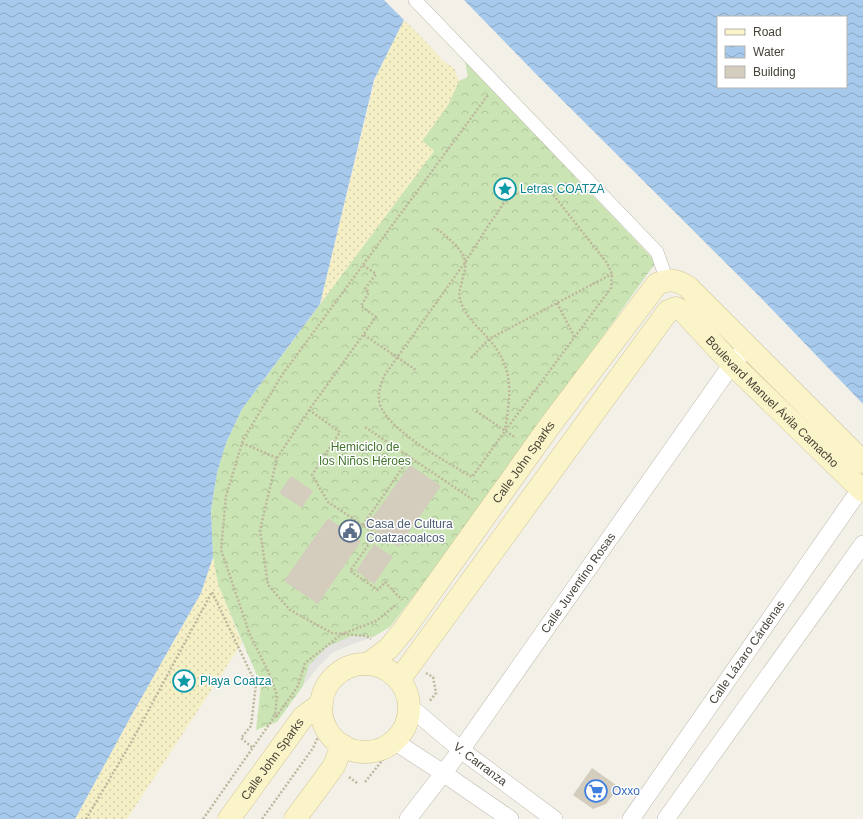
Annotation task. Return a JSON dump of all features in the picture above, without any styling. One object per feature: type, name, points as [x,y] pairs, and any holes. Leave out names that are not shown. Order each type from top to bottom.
[{"type":"main road","name":"Boulevard Manuel Ávila Camacho","points":[[667,280],[678,281],[688,287],[863,462]]},
{"type":"main road","name":"Calle John Sparks","points":[[368,664],[388,649],[403,631],[551,424],[638,308],[657,284],[667,280]]},
{"type":"main road","name":"Boulevard Manuel Ávila Camacho","points":[[405,671],[668,311],[676,308],[683,311],[732,364],[862,488]]},
{"type":"main road","points":[[368,664],[380,667],[390,672],[405,671],[408,697],[414,710],[395,742],[368,752],[355,751],[342,745],[334,739],[328,732],[323,713],[324,692],[337,675],[346,668],[368,664]]},
{"type":"main road","name":"Calle John Sparks","points":[[229,819],[303,717],[323,713]]},
{"type":"main road","points":[[295,819],[334,766],[342,745]]},
{"type":"street","points":[[415,0],[657,252],[667,280]]},
{"type":"street","name":"Calle Juventino Rosas","points":[[408,819],[461,750],[732,364],[748,346]]},
{"type":"street","name":"Calle Lázaro Cárdenas","points":[[631,819],[862,488]]},
{"type":"street","points":[[666,819],[863,544]]},
{"type":"street","name":"V. Carranza","points":[[414,710],[461,750],[554,819]]},
{"type":"street","points":[[395,742],[510,819]]},
{"type":"path","points":[[275,716],[277,695],[268,671],[250,635],[221,550],[226,496],[242,443],[282,375],[496,84]]},
{"type":"path","points":[[532,187],[547,189],[552,192],[607,262],[612,274],[611,288],[505,430],[472,477],[405,434],[385,415],[379,401],[380,389],[384,376],[396,357],[466,261],[488,226],[504,204],[514,195],[532,187]]},
{"type":"path","points":[[437,229],[455,245],[466,261],[459,293],[460,301],[467,316],[489,339],[504,361],[510,385],[510,400],[505,430]]},
{"type":"path","points":[[363,265],[376,274],[365,289],[369,292],[361,306],[376,317],[309,410],[277,458],[260,530],[268,585],[290,610],[332,633],[366,636],[388,649]]},
{"type":"path","points":[[471,358],[489,339],[612,274]]},
{"type":"path","points":[[557,303],[575,338]]},
{"type":"path","points":[[364,335],[416,370]]},
{"type":"path","points":[[309,410],[340,432],[312,476],[328,502],[376,534],[350,571],[378,590],[385,582],[402,600]]},
{"type":"path","points":[[476,411],[516,438],[512,444]]},
{"type":"path","points":[[365,427],[472,499]]},
{"type":"path","points":[[242,443],[277,458]]},
{"type":"path","points":[[363,525],[410,457]]},
{"type":"path","points":[[468,506],[475,495]]},
{"type":"path","points":[[86,819],[132,741],[212,592],[256,684],[251,726],[241,738],[253,748]]},
{"type":"path","points":[[203,819],[275,716],[298,686],[305,663],[342,634],[376,621],[402,600],[406,594]]},
{"type":"path","points":[[405,671],[432,677],[436,693],[414,710]]},
{"type":"path","points":[[262,819],[313,748],[323,713]]},
{"type":"path","points":[[365,782],[395,742]]},
{"type":"green space","name":"Hemiciclo de los Niños Héroes","points":[[465,61],[656,262],[464,530],[390,627],[373,637],[352,636],[309,665],[303,686],[277,722],[256,730],[261,685],[218,585],[213,557],[211,510],[217,473],[226,443],[242,409],[434,151],[422,141],[448,105],[459,81],[468,77]]},
{"type":"sand","points":[[404,20],[443,61],[454,68],[459,81],[448,105],[422,141],[434,151],[320,304],[375,79]]},
{"type":"sand","name":"Playa Coatza","points":[[213,557],[218,585],[242,643],[127,819],[75,819],[201,593]]},
{"type":"shaded area","points":[[352,636],[373,637],[332,653],[318,667],[303,686],[309,665],[328,646]]},
{"type":"water","points":[[0,0],[384,0],[404,20],[374,80],[320,304],[242,409],[226,443],[217,473],[211,510],[213,557],[201,593],[75,819],[0,819]]},
{"type":"water","points":[[464,0],[863,0],[863,404],[760,297],[535,73]]},
{"type":"building","points":[[410,465],[441,486],[398,547],[367,525]]},
{"type":"building","points":[[291,476],[313,491],[302,508],[279,493]]},
{"type":"building","points":[[328,518],[361,541],[318,604],[284,581]]},
{"type":"building","points":[[374,544],[393,557],[374,584],[356,571]]},
{"type":"building","name":"Oxxo","points":[[592,768],[619,787],[606,804],[593,809],[573,795]]},
{"type":"place","name":"Letras COATZA","points":[[505,189]]},
{"type":"place","name":"Casa de Cultura Coatzacoalcos","points":[[350,531]]},
{"type":"place","name":"Playa Coatza","points":[[184,681]]},
{"type":"place","name":"Oxxo","points":[[596,791]]}]
